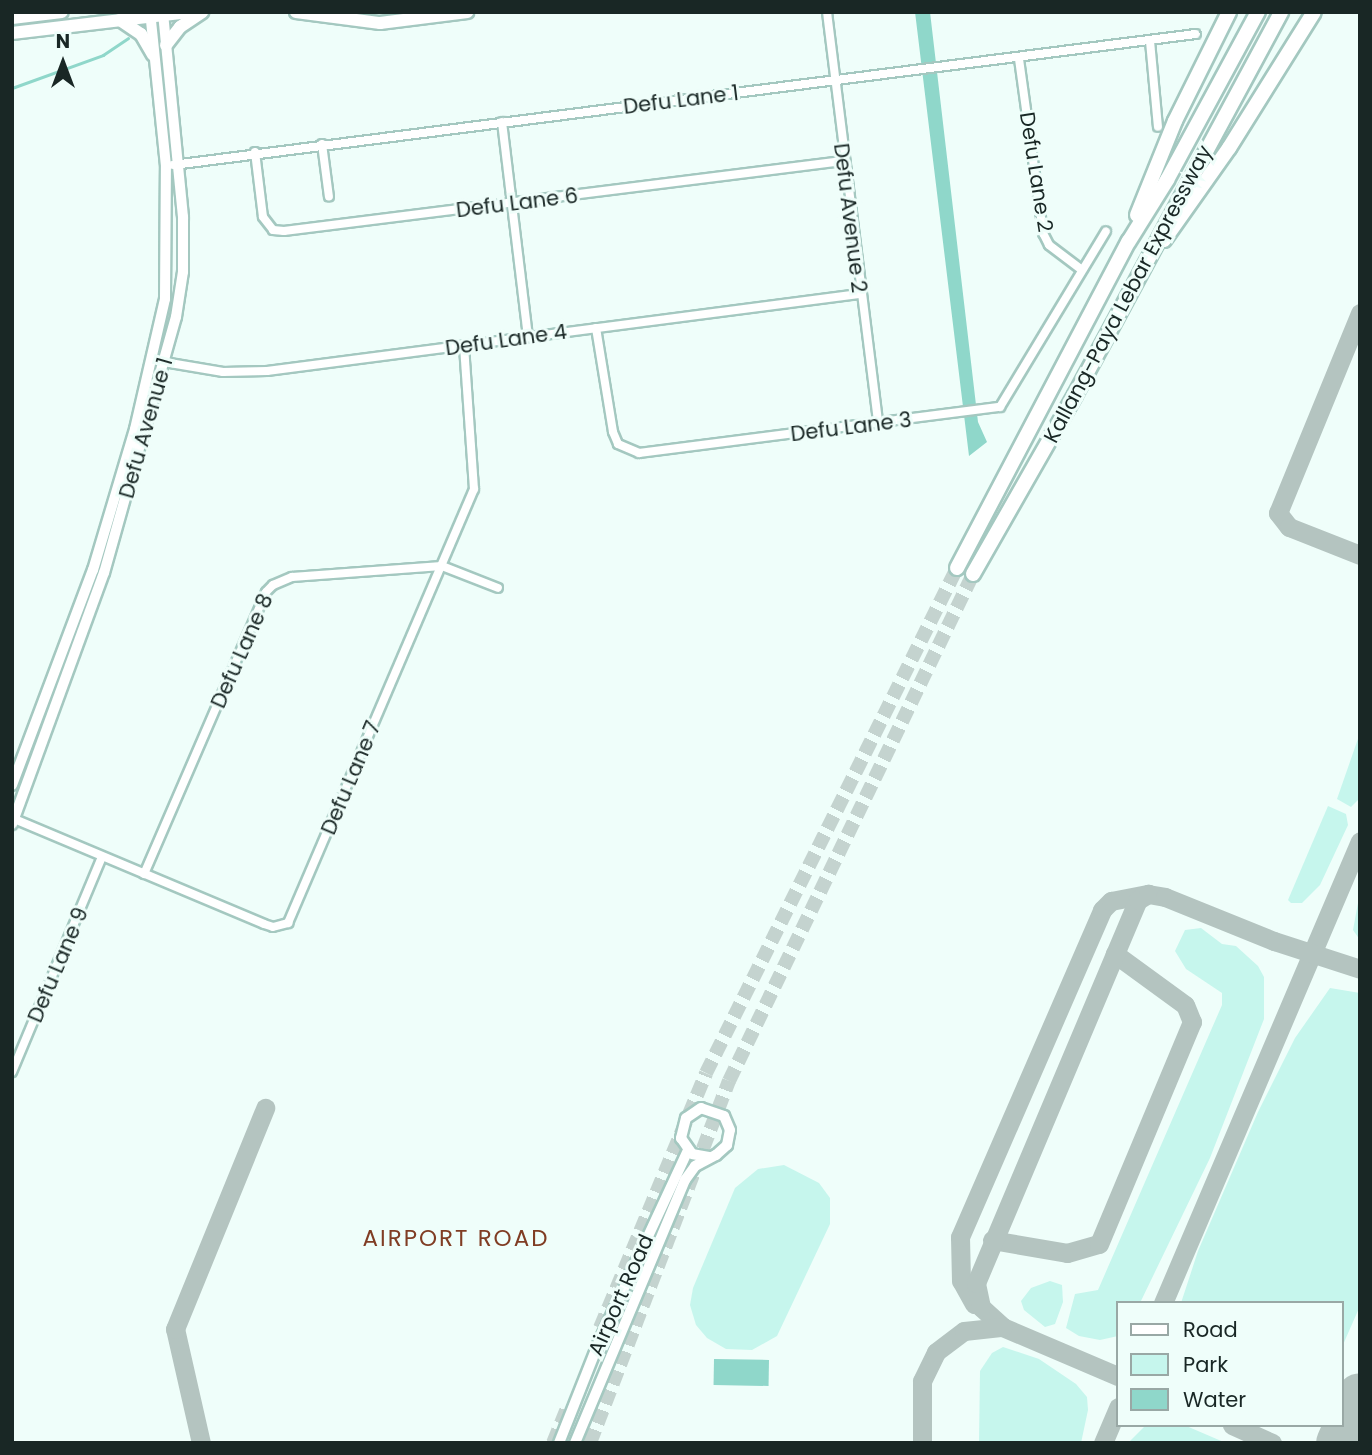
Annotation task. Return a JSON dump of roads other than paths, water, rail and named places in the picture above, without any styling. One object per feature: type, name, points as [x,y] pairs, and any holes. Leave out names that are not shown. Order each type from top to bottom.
[{"type":"highway","points":[[1129,241],[1175,121],[1229,12]]},
{"type":"highway","name":"Kallang-Paya Lebar Expressway","points":[[957,568],[1129,241],[1230,67],[1258,12]]},
{"type":"highway","name":"Kallang-Paya Lebar Expressway","points":[[972,574],[1282,12]]},
{"type":"highway","points":[[1139,271],[1229,148],[1314,12]]},
{"type":"main road","points":[[12,18],[62,12]]},
{"type":"main road","points":[[12,33],[189,12]]},
{"type":"main road","points":[[166,45],[180,27],[202,12]]},
{"type":"main road","points":[[296,12],[380,23],[467,12]]},
{"type":"main road","name":"Defu Avenue 1","points":[[13,821],[104,573],[166,364],[183,272],[180,164],[166,45],[156,14]]},
{"type":"main road","name":"Defu Avenue 1","points":[[12,785],[93,570],[154,359],[169,271],[166,166],[153,55],[156,14]]},
{"type":"main road","points":[[120,20],[141,34],[153,55]]},
{"type":"main road","name":"Airport Road","points":[[559,1443],[599,1342],[688,1150],[681,1138],[686,1118],[695,1110],[712,1109],[728,1122],[730,1137],[723,1151],[695,1166],[675,1200],[575,1443]]},
{"type":"main road","points":[[688,1150],[709,1157]]},
{"type":"street","name":"Defu Avenue 2","points":[[827,12],[859,294],[878,424]]},
{"type":"street","name":"Defu Lane 1","points":[[166,166],[255,152],[1019,59],[1196,34]]},
{"type":"street","points":[[1150,41],[1158,127]]},
{"type":"street","name":"Defu Lane 2","points":[[1019,59],[1043,233],[1049,245],[1082,270]]},
{"type":"street","points":[[502,122],[528,337]]},
{"type":"street","points":[[322,144],[329,197]]},
{"type":"street","name":"Defu Lane 6","points":[[255,152],[263,217],[272,230],[512,204],[843,161]]},
{"type":"street","name":"Defu Lane 3","points":[[596,328],[612,432],[618,444],[629,450],[878,424],[1000,407],[1106,231]]},
{"type":"street","name":"Defu Lane 4","points":[[154,359],[166,364],[223,372],[267,371],[859,294]]},
{"type":"street","name":"Defu Lane 7","points":[[13,821],[274,927],[288,923],[476,481],[464,347]]},
{"type":"street","points":[[442,566],[498,588]]},
{"type":"street","name":"Defu Lane 8","points":[[144,874],[266,592],[292,577],[442,566]]},
{"type":"street","name":"Defu Lane 9","points":[[12,1072],[102,857]]},
{"type":"water","points":[[915,12],[930,12],[978,422],[987,442],[969,456]]},
{"type":"water","points":[[714,1359],[769,1360],[769,1386],[714,1385]]},
{"type":"waterway","points":[[12,88],[103,55],[128,38]]},
{"type":"tunnel","points":[[600,1328],[706,1073],[957,568]]},
{"type":"tunnel","points":[[590,1443],[729,1081],[973,574]]},
{"type":"tunnel","points":[[553,1443],[567,1408]]},
{"type":"district","name":"AIRPORT ROAD","points":[[456,1238]]}]
